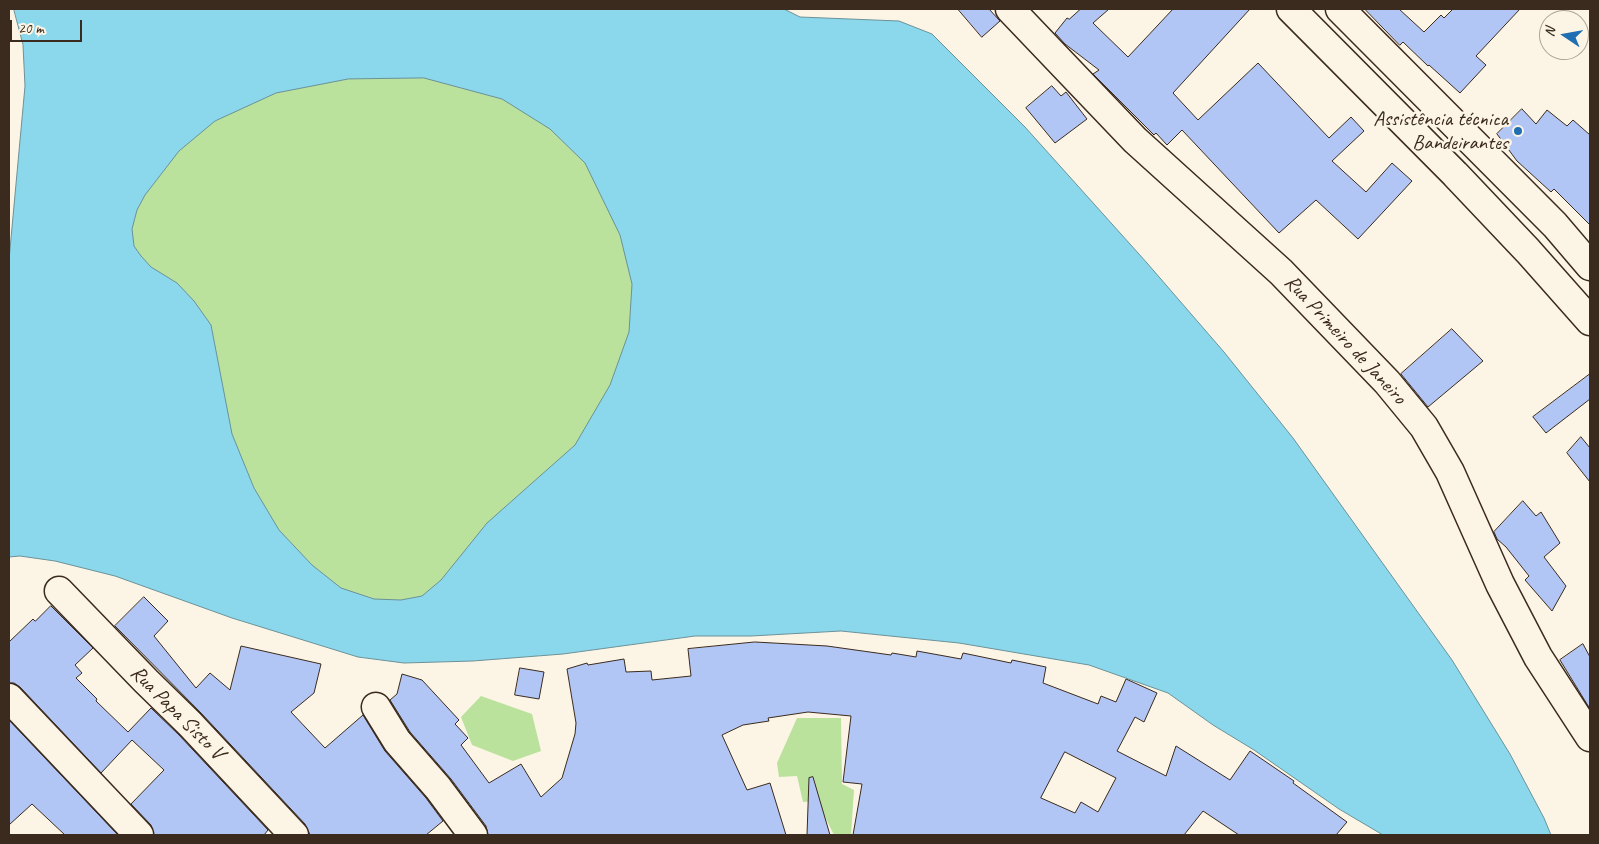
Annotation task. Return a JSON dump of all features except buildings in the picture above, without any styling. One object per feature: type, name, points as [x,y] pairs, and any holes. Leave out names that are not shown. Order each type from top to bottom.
[{"type":"street","name":"Rua Primeiro de Janeiro","points":[[1010,9],[1134,140],[1281,272],[1387,382],[1424,426],[1450,472],[1500,584],[1538,657],[1590,737]]},
{"type":"street","points":[[1291,9],[1455,174],[1590,320]]},
{"type":"street","points":[[1340,9],[1555,225],[1590,266]]},
{"type":"street","name":"Rua Papa Sisto V","points":[[59,591],[190,724],[294,835]]},
{"type":"street","points":[[9,698],[138,835]]},
{"type":"street","points":[[376,707],[396,741],[438,788],[474,835]]},
{"type":"green space","points":[[460,20],[705,211],[675,597],[335,644],[127,243],[118,91]]},
{"type":"green space","points":[[481,696],[532,714],[541,751],[513,761],[472,745],[461,717]]},
{"type":"green space","points":[[797,718],[841,718],[842,784],[854,790],[851,835],[834,835],[817,801],[803,802],[797,776],[779,777],[777,763]]},
{"type":"water","points":[[14,9],[784,9],[800,17],[899,21],[932,34],[1025,127],[1147,263],[1224,352],[1293,438],[1452,660],[1510,754],[1551,835],[1383,835],[1339,809],[1168,693],[1089,665],[959,643],[841,631],[751,636],[695,636],[563,654],[473,661],[404,663],[358,657],[232,618],[115,576],[55,561],[20,556],[9,557],[9,260],[25,86],[23,45]],"holes":[[[424,78],[502,99],[550,129],[585,163],[620,235],[632,284],[629,332],[610,385],[575,445],[487,523],[441,580],[422,596],[401,600],[374,599],[341,588],[312,565],[279,530],[254,488],[232,434],[211,325],[194,301],[177,283],[151,267],[141,256],[134,246],[132,229],[137,210],[145,195],[179,151],[215,121],[276,93],[348,79]]]},
{"type":"place","name":"Assistência técnica Bandeirantes","points":[[1518,131]]}]
